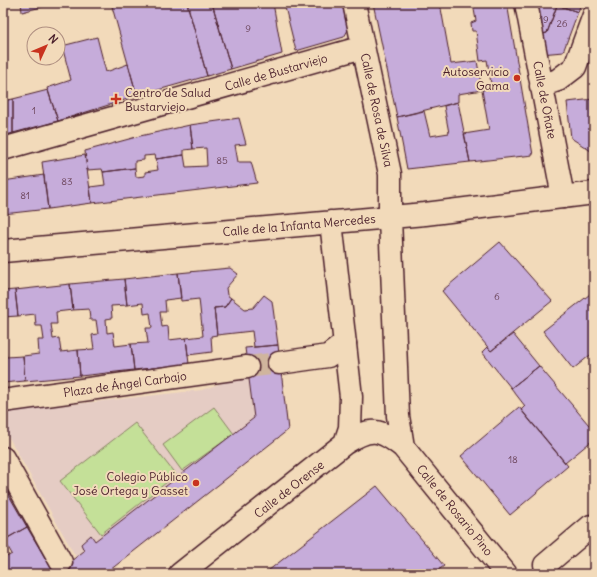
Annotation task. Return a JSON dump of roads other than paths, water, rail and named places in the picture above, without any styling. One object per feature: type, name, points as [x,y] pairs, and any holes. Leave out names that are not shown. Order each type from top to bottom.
[{"type":"street","name":"Calle de Rosa de Silva","points":[[354,3],[390,174],[390,218]]},
{"type":"street","name":"Calle de Oñate","points":[[526,3],[563,197]]},
{"type":"street","points":[[541,86],[558,80],[584,65],[594,15]]},
{"type":"street","name":"Calle de Bustarviejo","points":[[3,150],[363,47]]},
{"type":"street","name":"Calle de la Infanta Mercedes","points":[[3,251],[390,218],[594,193]]},
{"type":"street","points":[[390,218],[398,416],[403,447]]},
{"type":"street","points":[[331,222],[352,416],[345,443]]},
{"type":"street","points":[[279,363],[328,356],[344,343]]},
{"type":"street","name":"Plaza de Ángel Carbajo","points":[[3,401],[247,367]]},
{"type":"street","name":"Calle de Orense","points":[[180,574],[345,443],[361,434],[374,431],[384,433],[403,447]]},
{"type":"street","name":"Calle de Rosario Pino","points":[[403,447],[506,574]]},
{"type":"street","points":[[3,458],[61,562]]},
{"type":"street","points":[[545,565],[591,526],[594,529]]},
{"type":"tunnel","points":[[247,367],[279,363]]},
{"type":"place","name":"Autoservicio Gama","points":[[517,78]]},
{"type":"place","name":"Centro de Salud Bustarviejo","points":[[116,99]]},
{"type":"place","name":"Colegio Público José Ortega y Gasset","points":[[196,483]]}]
